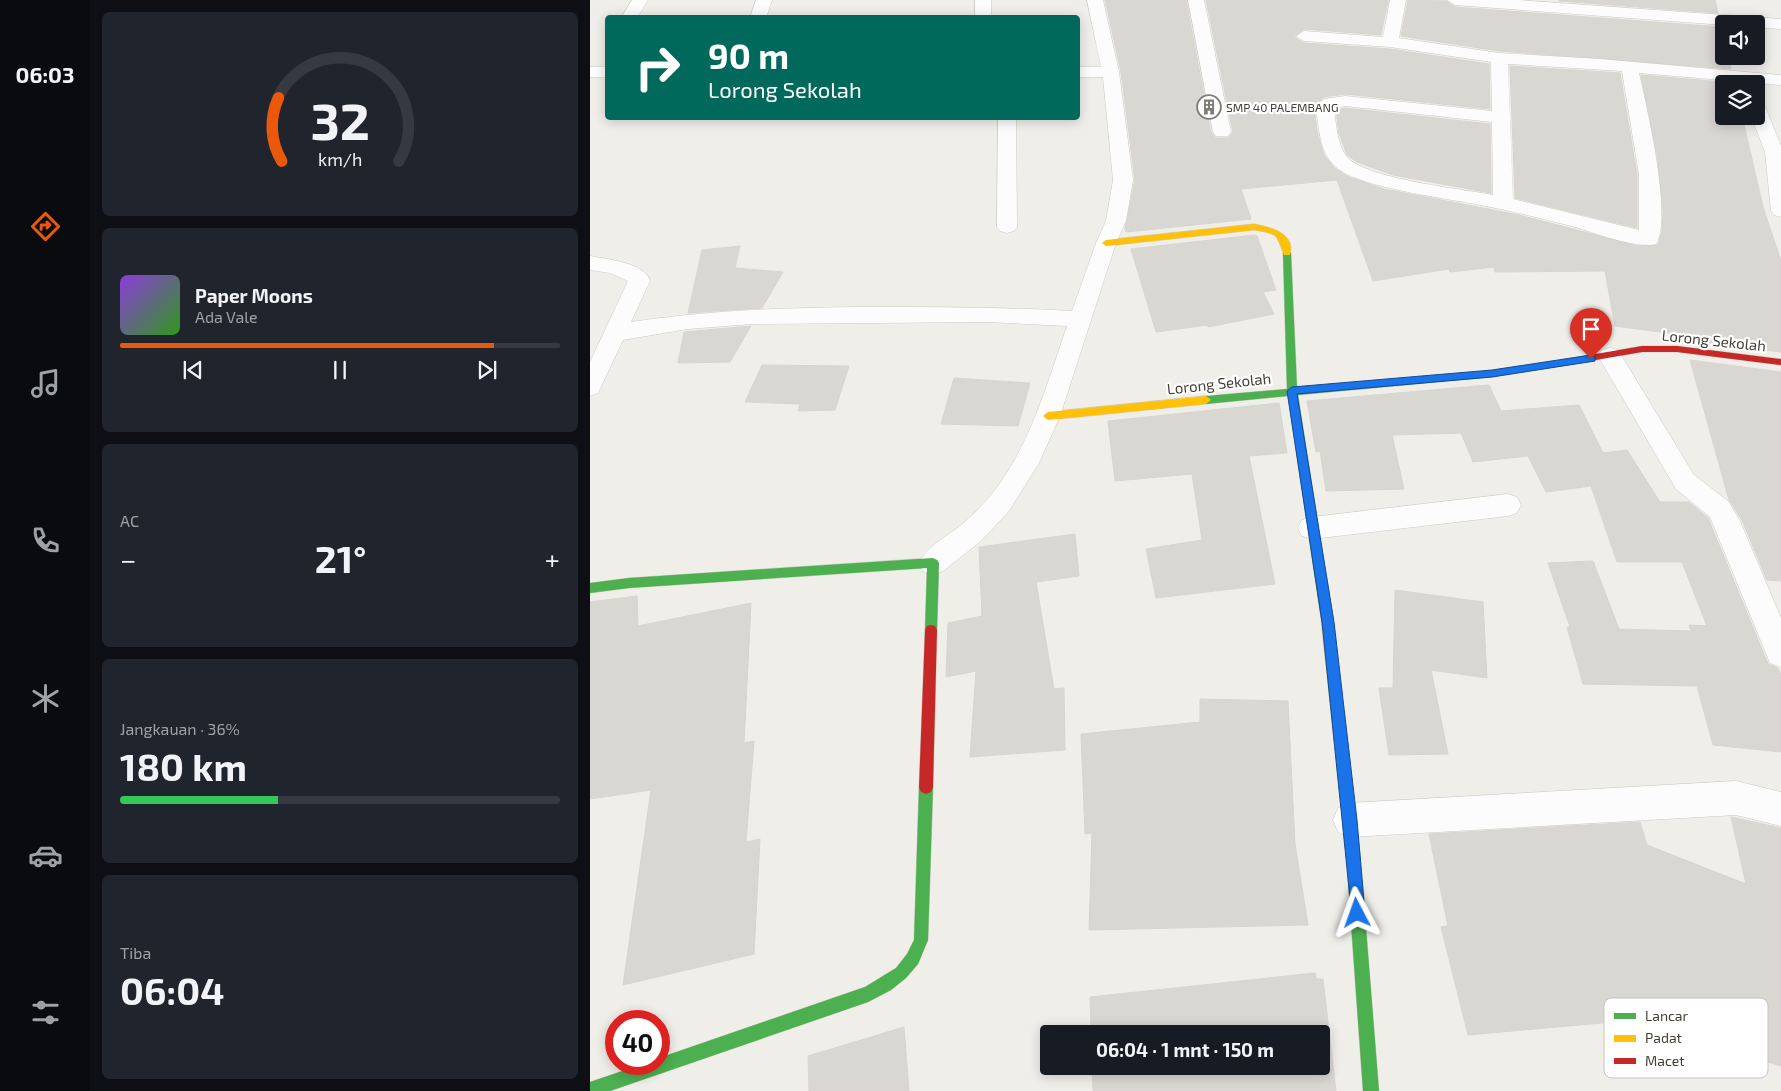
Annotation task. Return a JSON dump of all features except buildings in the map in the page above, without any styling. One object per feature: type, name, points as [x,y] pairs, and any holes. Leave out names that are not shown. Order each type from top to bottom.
[{"type":"street","points":[[631,15],[640,0]]},
{"type":"street","points":[[759,15],[764,0]]},
{"type":"street","points":[[982,15],[983,0]]},
{"type":"street","points":[[590,588],[629,583],[933,563],[971,533],[1000,502],[1030,456],[1048,416],[1106,243],[1116,221],[1123,180],[1111,72],[1095,0]]},
{"type":"street","points":[[1196,0],[1222,132]]},
{"type":"street","points":[[1390,42],[1398,0]]},
{"type":"street","points":[[1455,0],[1549,3],[1781,24]]},
{"type":"street","points":[[1304,36],[1390,42],[1499,58],[1630,68],[1715,78]]},
{"type":"street","points":[[1499,58],[1503,203]]},
{"type":"street","points":[[1500,117],[1345,101],[1330,103],[1325,107],[1329,137],[1335,154],[1341,162],[1355,172],[1503,203],[1649,239],[1652,217],[1646,151],[1630,68]]},
{"type":"street","points":[[1080,72],[1111,72]]},
{"type":"street","points":[[1765,80],[1781,80]]},
{"type":"street","points":[[1006,227],[1007,120]]},
{"type":"street","points":[[1763,125],[1774,152],[1781,211]]},
{"type":"street","points":[[1106,243],[1203,231],[1254,227],[1273,230],[1280,234],[1285,240],[1289,252],[1292,391],[1328,622],[1350,820],[1371,1091]]},
{"type":"street","points":[[590,263],[614,267],[638,276],[639,281],[590,387]]},
{"type":"street","points":[[615,333],[688,321],[752,316],[987,314],[1080,319]]},
{"type":"street","name":"Lorong Sekolah","points":[[1048,416],[1292,391],[1492,374],[1610,356],[1642,349],[1677,349],[1781,362]]},
{"type":"street","points":[[1610,356],[1685,482],[1719,509],[1730,529],[1781,653]]},
{"type":"street","points":[[1312,528],[1508,504]]},
{"type":"street","points":[[590,1090],[868,994],[890,983],[908,970],[917,956],[921,940],[933,563]]},
{"type":"street","points":[[1350,820],[1736,798],[1781,809]]},
{"type":"traffic: fast","points":[[1287,253],[1292,391],[1327,619]]},
{"type":"traffic: fast","points":[[1206,400],[1492,374],[1561,363]]},
{"type":"traffic: fast","points":[[590,588],[629,583],[933,563],[931,630]]},
{"type":"traffic: fast","points":[[590,1090],[868,994],[901,973],[913,959],[921,940],[926,787]]},
{"type":"traffic: fast","points":[[1353,853],[1371,1091]]},
{"type":"traffic: slow","points":[[1106,243],[1254,227],[1272,231],[1281,237],[1286,246],[1287,253]]},
{"type":"traffic: slow","points":[[1048,416],[1206,400]]},
{"type":"traffic: slow","points":[[1327,619],[1353,853]]},
{"type":"traffic: jam","points":[[1561,363],[1642,349],[1677,349],[1781,362]]},
{"type":"traffic: jam","points":[[926,787],[931,630]]},
{"type":"place","name":"SMP 40 PALEMBANG","points":[[1209,107]]},
{"type":"route","points":[[1357,913],[1350,820],[1328,622],[1292,391],[1492,374],[1591,359]]}]
